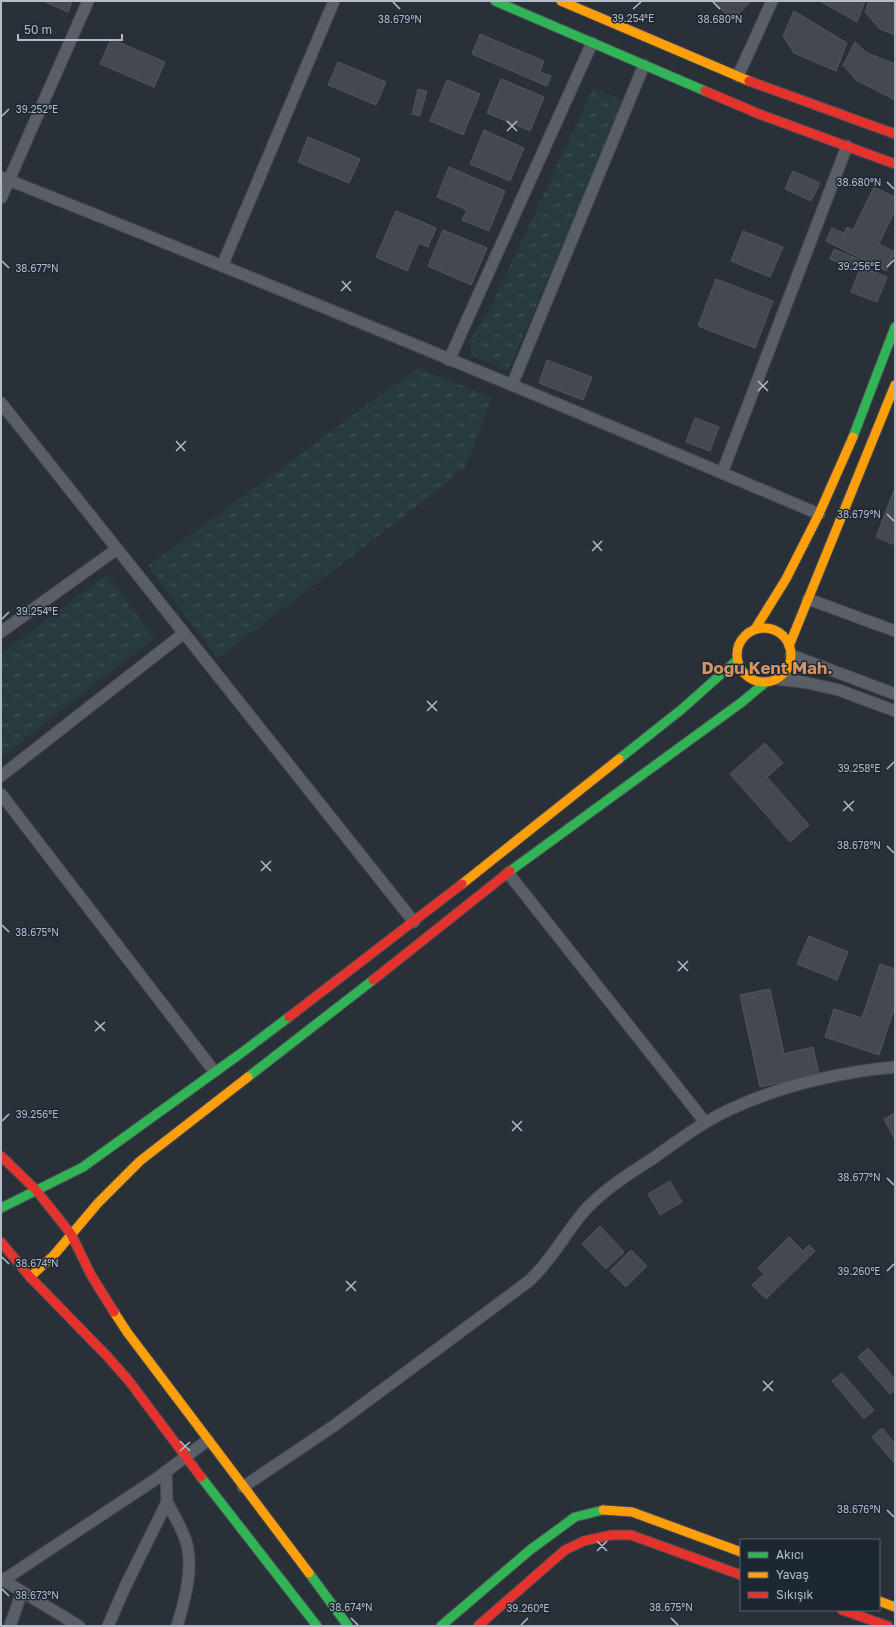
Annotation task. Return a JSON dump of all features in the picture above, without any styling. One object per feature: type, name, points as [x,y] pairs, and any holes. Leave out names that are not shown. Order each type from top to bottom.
[{"type":"street","points":[[1,198],[5,179],[88,1]]},
{"type":"street","points":[[222,266],[334,1]]},
{"type":"street","points":[[495,1],[759,114],[895,164]]},
{"type":"street","points":[[561,1],[766,88],[895,134]]},
{"type":"street","points":[[738,76],[772,1]]},
{"type":"street","points":[[449,360],[592,43]]},
{"type":"street","points":[[512,385],[644,65]]},
{"type":"street","points":[[722,473],[847,146]]},
{"type":"street","points":[[5,179],[512,385],[819,514]]},
{"type":"street","points":[[755,629],[786,579],[819,514],[860,420],[895,327]]},
{"type":"street","points":[[777,679],[787,670],[790,664],[790,650],[808,599],[895,385]]},
{"type":"street","points":[[1,403],[414,922]]},
{"type":"street","points":[[1,632],[117,549]]},
{"type":"street","points":[[808,599],[895,631]]},
{"type":"street","points":[[895,694],[790,650],[785,638],[771,629],[755,629],[747,633],[741,639],[738,646],[737,660],[739,668],[747,677],[758,682],[766,682],[777,679],[803,682],[839,690],[895,711]]},
{"type":"street","points":[[1,776],[184,633]]},
{"type":"street","points":[[1,1208],[82,1167],[214,1071],[240,1054],[414,922],[682,709],[737,660]]},
{"type":"street","points":[[30,1277],[54,1255],[98,1203],[140,1161],[508,873],[742,702],[766,682]]},
{"type":"street","points":[[1,794],[214,1071]]},
{"type":"street","points":[[508,873],[705,1122]]},
{"type":"street","points":[[243,1487],[335,1425],[529,1281],[547,1261],[567,1232],[588,1207],[609,1188],[705,1122],[739,1105],[776,1092],[823,1079],[871,1069],[895,1067]]},
{"type":"street","points":[[1,1156],[36,1190],[71,1234],[91,1275],[127,1332],[348,1626]]},
{"type":"street","points":[[3,1250],[111,1361],[128,1381],[224,1509],[317,1626]]},
{"type":"street","points":[[79,1626],[2,1580],[166,1471],[208,1440]]},
{"type":"street","points":[[166,1471],[167,1502],[179,1525],[186,1543],[189,1558],[188,1576],[177,1626]]},
{"type":"street","points":[[108,1626],[125,1587],[167,1502]]},
{"type":"street","points":[[441,1626],[530,1550],[575,1517],[599,1510],[632,1512],[740,1552]]},
{"type":"street","points":[[478,1626],[565,1550],[584,1542],[610,1535],[631,1535],[740,1575]]},
{"type":"street","points":[[10,1626],[22,1592]]},
{"type":"street","points":[[880,1601],[895,1607]]},
{"type":"street","points":[[845,1611],[888,1626]]},
{"type":"green space","points":[[593,88],[625,100],[508,371],[483,361],[471,353],[471,340],[478,326],[490,309]]},
{"type":"green space","points":[[417,368],[492,397],[465,469],[218,659],[148,566]]},
{"type":"green space","points":[[107,574],[154,638],[1,758],[1,654]]},
{"type":"building","points":[[43,1],[72,1],[68,12]]},
{"type":"building","points":[[712,1],[751,1],[733,20]]},
{"type":"building","points":[[820,1],[865,1],[857,22]]},
{"type":"building","points":[[869,1],[895,1],[895,35],[880,29],[865,12]]},
{"type":"building","points":[[794,11],[847,43],[836,71],[794,53],[783,36]]},
{"type":"building","points":[[480,34],[544,61],[540,72],[551,76],[547,86],[472,54]]},
{"type":"building","points":[[111,39],[165,62],[154,87],[100,64]]},
{"type":"building","points":[[855,42],[867,53],[895,64],[895,100],[856,80],[843,65]]},
{"type":"building","points":[[338,62],[386,82],[376,105],[328,85]]},
{"type":"building","points":[[501,79],[544,97],[530,131],[487,113]]},
{"type":"building","points":[[447,80],[480,94],[463,135],[430,121]]},
{"type":"building","points":[[418,89],[427,91],[420,116],[412,114]]},
{"type":"building","points":[[484,130],[524,148],[510,181],[470,164]]},
{"type":"building","points":[[308,137],[360,159],[349,183],[298,162]]},
{"type":"building","points":[[449,167],[505,191],[489,231],[462,220],[467,210],[437,197]]},
{"type":"building","points":[[793,171],[820,183],[811,201],[785,189]]},
{"type":"building","points":[[874,187],[895,197],[895,210],[879,244],[895,252],[886,271],[826,241],[832,228],[844,233],[847,227],[853,230]]},
{"type":"building","points":[[396,211],[436,228],[428,247],[419,243],[407,271],[376,257]]},
{"type":"building","points":[[443,230],[487,248],[471,285],[428,266]]},
{"type":"building","points":[[743,231],[783,247],[770,277],[731,261]]},
{"type":"building","points":[[834,249],[860,260],[856,270],[830,259]]},
{"type":"building","points":[[861,266],[887,277],[877,302],[851,292]]},
{"type":"building","points":[[716,279],[773,301],[755,348],[698,326]]},
{"type":"building","points":[[547,360],[592,377],[583,400],[539,383]]},
{"type":"building","points":[[695,418],[719,427],[710,451],[686,442]]},
{"type":"building","points":[[895,488],[895,545],[876,537]]},
{"type":"building","points":[[765,743],[783,763],[767,777],[809,825],[790,842],[730,774]]},
{"type":"building","points":[[809,936],[848,952],[837,980],[797,964]]},
{"type":"building","points":[[880,964],[895,969],[895,1006],[879,1055],[825,1037],[834,1009],[862,1018]]},
{"type":"building","points":[[770,989],[784,1054],[813,1047],[819,1074],[760,1087],[740,995]]},
{"type":"building","points":[[895,1113],[895,1140],[884,1119]]},
{"type":"building","points":[[670,1181],[682,1202],[660,1215],[648,1194]]},
{"type":"building","points":[[600,1226],[624,1252],[606,1269],[582,1244]]},
{"type":"building","points":[[789,1237],[803,1251],[809,1245],[815,1251],[766,1299],[752,1285],[764,1274],[758,1268]]},
{"type":"building","points":[[631,1250],[647,1266],[626,1287],[610,1271]]},
{"type":"building","points":[[868,1348],[895,1379],[895,1390],[890,1394],[858,1357]]},
{"type":"building","points":[[842,1373],[874,1410],[864,1419],[832,1381]]},
{"type":"building","points":[[882,1428],[895,1444],[895,1464],[872,1437]]},
{"type":"traffic: fast","points":[[495,1],[705,91]]},
{"type":"traffic: fast","points":[[853,437],[895,327]]},
{"type":"traffic: fast","points":[[619,759],[682,709],[737,660]]},
{"type":"traffic: fast","points":[[510,871],[742,702],[766,682]]},
{"type":"traffic: fast","points":[[248,1077],[373,980]]},
{"type":"traffic: fast","points":[[1,1208],[83,1167],[289,1017]]},
{"type":"traffic: fast","points":[[201,1477],[317,1626]]},
{"type":"traffic: fast","points":[[441,1626],[530,1550],[575,1517],[603,1510]]},
{"type":"traffic: fast","points":[[309,1573],[348,1626]]},
{"type":"traffic: slow","points":[[561,1],[749,81]]},
{"type":"traffic: slow","points":[[789,646],[895,385]]},
{"type":"traffic: slow","points":[[755,629],[786,579],[819,514],[853,437]]},
{"type":"traffic: slow","points":[[759,628],[769,628],[783,636],[789,645],[791,655],[789,665],[783,674],[769,682],[759,682],[749,677],[742,670],[737,660],[737,650],[742,640],[749,633],[759,628]]},
{"type":"traffic: slow","points":[[462,884],[619,759]]},
{"type":"traffic: slow","points":[[30,1277],[54,1255],[98,1203],[140,1161],[248,1077]]},
{"type":"traffic: slow","points":[[114,1312],[127,1332],[309,1573]]},
{"type":"traffic: slow","points":[[603,1510],[632,1512],[740,1552]]},
{"type":"traffic: slow","points":[[880,1601],[895,1607]]},
{"type":"traffic: jam","points":[[749,81],[895,134]]},
{"type":"traffic: jam","points":[[705,91],[759,114],[895,164]]},
{"type":"traffic: jam","points":[[373,980],[510,871]]},
{"type":"traffic: jam","points":[[289,1017],[462,884]]},
{"type":"traffic: jam","points":[[1,1156],[36,1190],[71,1234],[91,1275],[114,1312]]},
{"type":"traffic: jam","points":[[1,1242],[30,1277],[107,1356],[129,1381],[201,1477]]},
{"type":"traffic: jam","points":[[478,1626],[565,1550],[584,1541],[611,1535],[631,1535],[740,1575]]},
{"type":"traffic: jam","points":[[845,1611],[888,1626]]},
{"type":"district","name":"Doğu Kent Mah.","points":[[767,667]]}]
